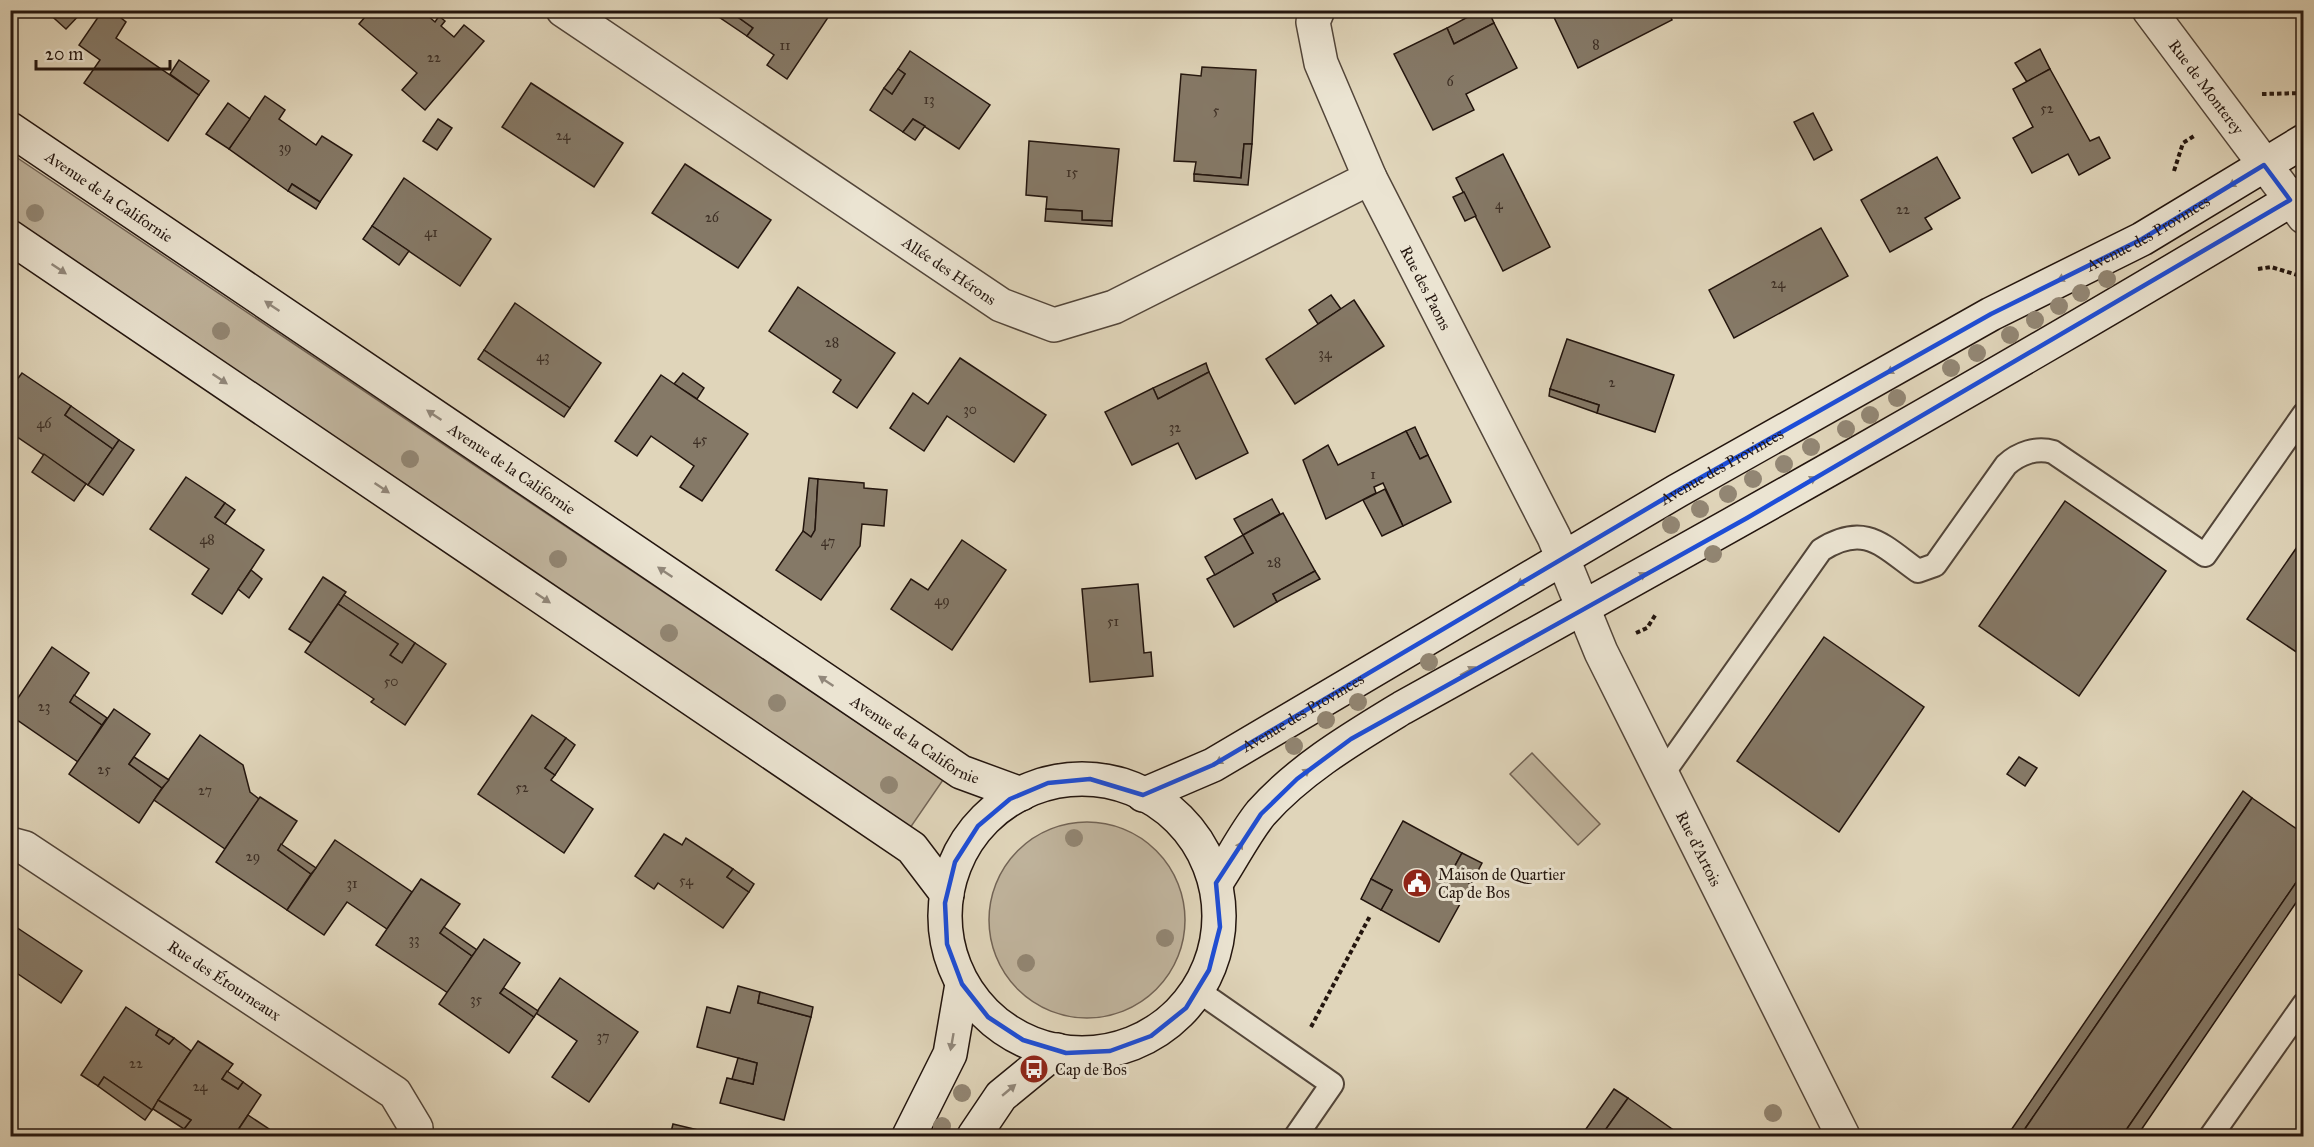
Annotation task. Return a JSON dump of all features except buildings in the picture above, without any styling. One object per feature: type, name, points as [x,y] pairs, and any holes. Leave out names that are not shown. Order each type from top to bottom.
[{"type":"street","name":"Allée des Hérons","points":[[562,10],[1001,305],[1054,325],[1114,307],[1370,178]]},
{"type":"street","name":"Rue des Paons","points":[[1318,10],[1313,22],[1321,63],[1370,178],[1564,558]]},
{"type":"street","name":"Rue de Monterey","points":[[2149,10],[2264,165],[2299,203]]},
{"type":"street","name":"Avenue de la Californie","points":[[10,129],[961,772],[1021,794]]},
{"type":"street","name":"Avenue des Provinces","points":[[1143,795],[1213,765],[1564,558],[1990,314],[2142,239],[2304,141]]},
{"type":"street","points":[[1216,883],[1261,814],[1296,779],[1351,739],[1402,708],[1747,518],[2165,276],[2299,203]]},
{"type":"street","points":[[10,237],[912,848],[947,894]]},
{"type":"street","name":"Rue d'Artois","points":[[1564,558],[1583,608],[1662,775],[1843,1137]]},
{"type":"street","points":[[1090,779],[1131,788],[1143,795],[1169,810],[1199,843],[1216,883],[1220,927],[1209,970],[1186,1008],[1151,1036],[1110,1051],[1066,1053],[1023,1040],[988,1017],[962,984],[947,944],[945,903],[955,862],[978,826],[1010,799],[1048,783],[1090,779]]},
{"type":"street","name":"Rue des Étourneaux","points":[[10,844],[25,848],[395,1093],[416,1128],[415,1137]]},
{"type":"street","points":[[909,1137],[950,1054],[962,984]]},
{"type":"street","points":[[974,1137],[1001,1095],[1057,1050]]},
{"type":"lane","points":[[1662,775],[1821,550],[1834,542],[1863,537],[1872,538],[1918,571],[1935,565],[2006,465],[2015,456],[2043,449],[2053,452],[2205,555],[2304,414]]},
{"type":"lane","points":[[1197,990],[1332,1084],[1296,1137]]},
{"type":"lane","points":[[2211,1137],[2304,1004]]},
{"type":"path","points":[[2253,270],[2271,267],[2304,277]]},
{"type":"path","points":[[1295,1057],[1370,916]]},
{"type":"highlighted area","points":[[2264,165],[2290,200],[1747,518],[1351,739],[1297,779],[1261,814],[1216,883],[1220,927],[1209,970],[1186,1008],[1151,1036],[1110,1051],[1066,1053],[1023,1040],[988,1017],[962,984],[947,944],[945,903],[955,862],[978,826],[1010,799],[1048,783],[1090,779],[1143,795],[1213,765],[1677,491],[1991,314],[2142,239]]},
{"type":"shaded area","points":[[10,153],[943,780],[910,828],[11,225]]},
{"type":"shaded area","points":[[1532,753],[1600,824],[1578,845],[1510,774]]},
{"type":"shaded area","points":[[1087,822],[1115,826],[1133,834],[1149,844],[1163,858],[1181,892],[1185,920],[1181,948],[1173,966],[1163,982],[1149,996],[1115,1014],[1087,1018],[1059,1014],[1041,1006],[1025,996],[1011,982],[993,948],[989,920],[993,892],[1001,874],[1011,858],[1025,844],[1059,826]]},
{"type":"place","name":"Maison de Quartier Cap de Bos","points":[[1417,883]]},
{"type":"place","name":"Cap de Bos","points":[[1034,1069]]}]
